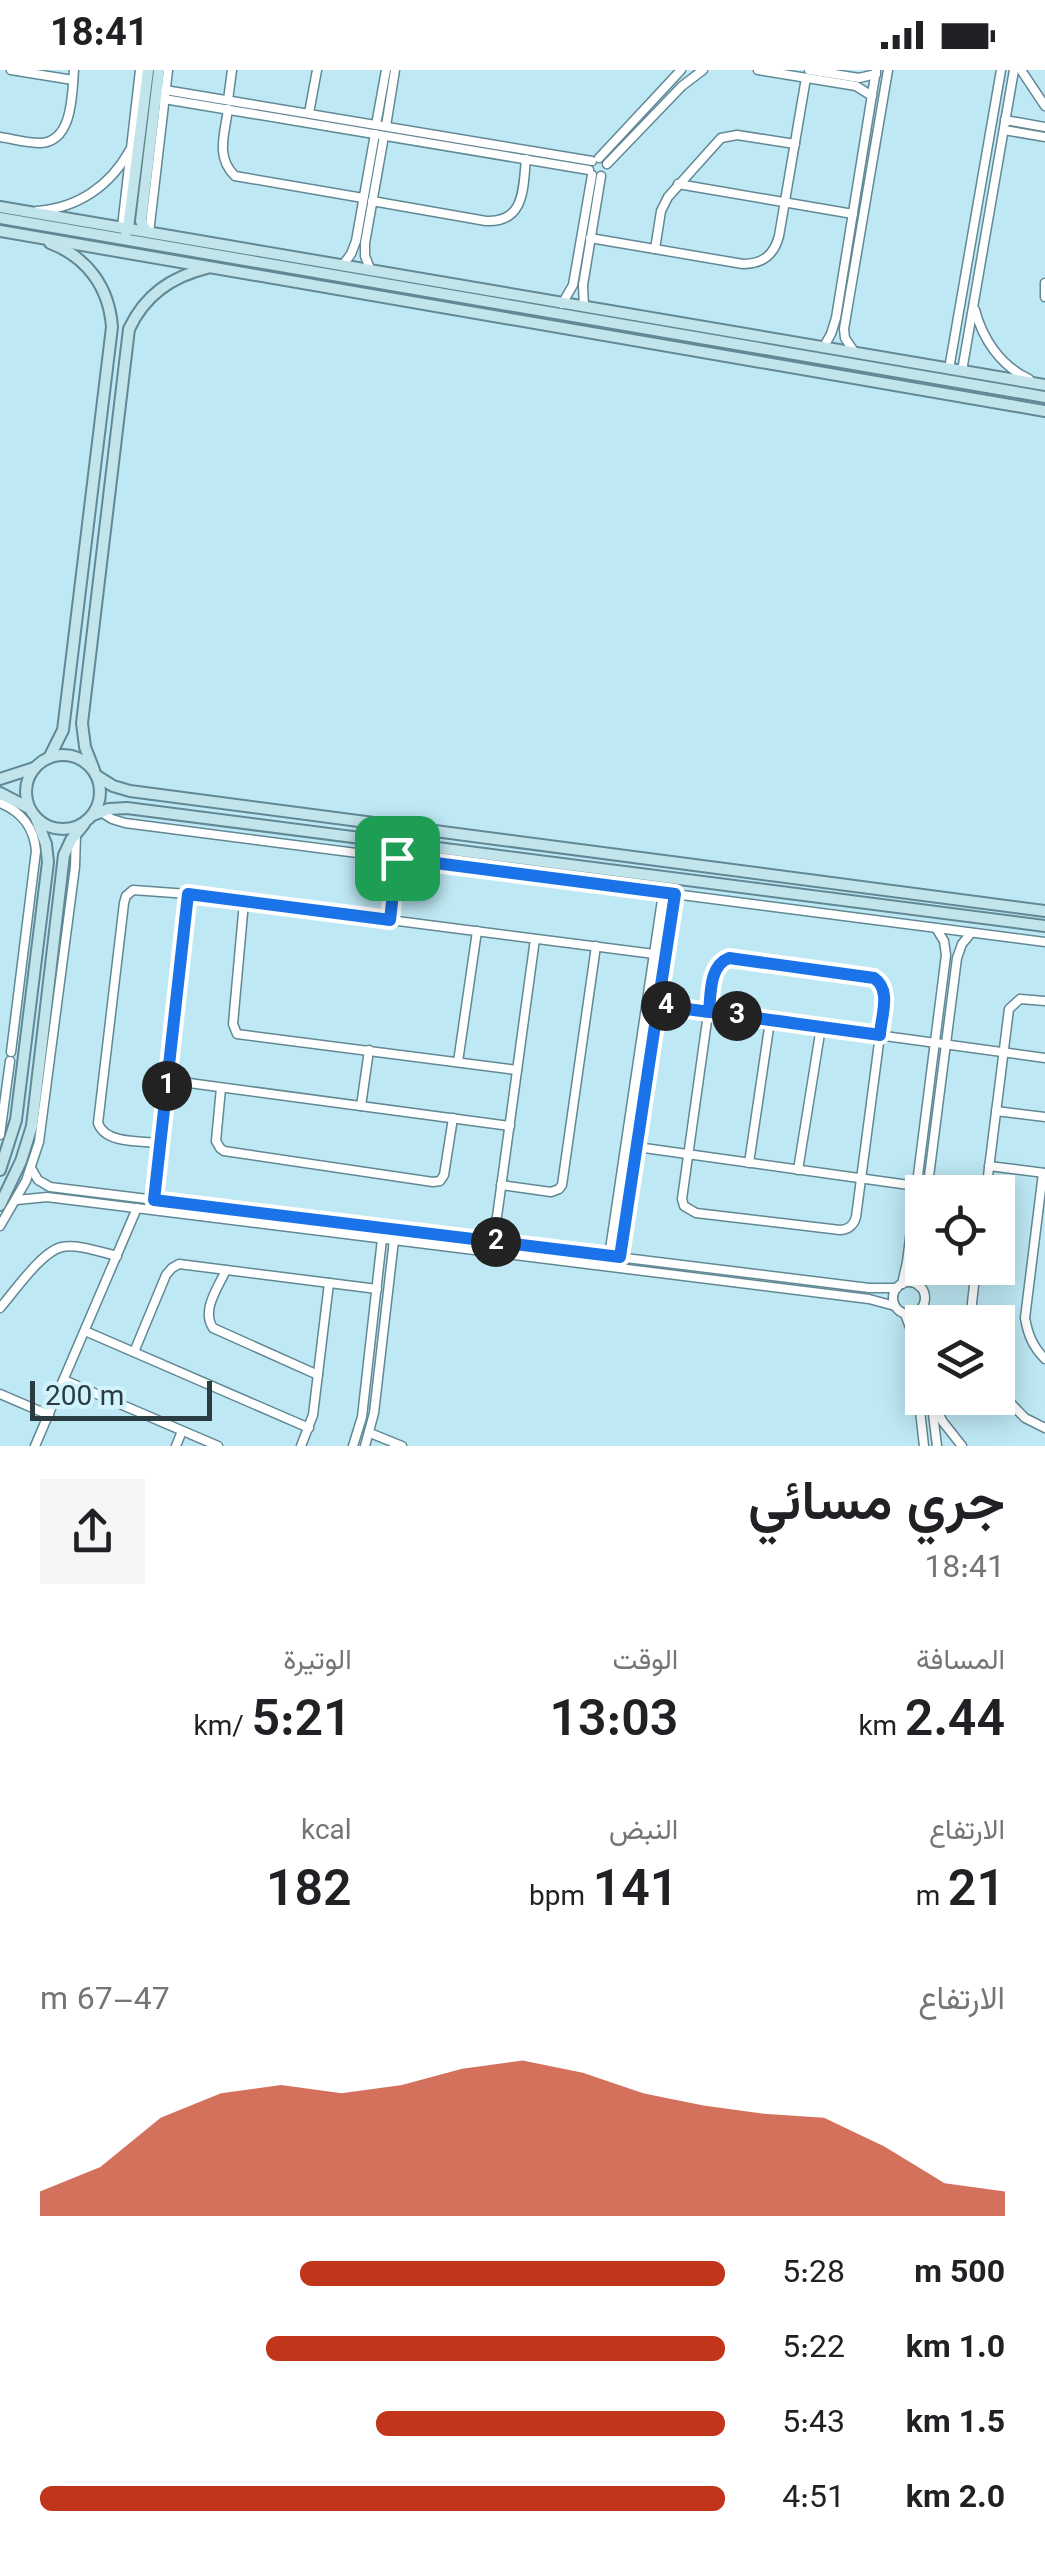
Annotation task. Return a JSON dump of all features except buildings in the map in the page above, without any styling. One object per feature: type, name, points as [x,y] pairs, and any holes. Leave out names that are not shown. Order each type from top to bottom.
[{"type":"street","points":[[11,70],[73,80]]},
{"type":"street","points":[[0,136],[40,143],[57,137],[66,123],[74,70]]},
{"type":"street","points":[[140,70],[138,200],[140,221],[149,238]]},
{"type":"street","points":[[125,228],[132,146],[148,70]]},
{"type":"street","points":[[115,238],[125,228],[138,200],[159,70]]},
{"type":"street","points":[[149,238],[168,70]]},
{"type":"street","points":[[232,70],[222,156],[226,168],[235,176],[486,221],[504,220],[511,215],[520,200],[526,160]]},
{"type":"street","points":[[309,113],[316,70]]},
{"type":"street","points":[[342,266],[360,242],[380,130],[386,70]]},
{"type":"street","points":[[380,130],[395,70]]},
{"type":"street","points":[[562,304],[573,285],[597,167],[682,70]]},
{"type":"street","points":[[584,307],[582,284],[597,167],[703,70]]},
{"type":"street","points":[[758,70],[865,78],[876,72]]},
{"type":"street","points":[[855,353],[844,329],[888,70]]},
{"type":"street","points":[[948,369],[1001,70]]},
{"type":"street","points":[[1018,70],[1045,106]]},
{"type":"street","points":[[961,377],[1004,125],[1018,70]]},
{"type":"street","points":[[823,348],[836,318],[876,72]]},
{"type":"street","points":[[590,238],[753,264],[771,254],[776,246],[808,74]]},
{"type":"street","points":[[808,74],[856,86],[872,96]]},
{"type":"street","points":[[165,94],[597,167]]},
{"type":"street","points":[[228,104],[309,113],[526,160],[597,167]]},
{"type":"street","points":[[1004,125],[1045,127]]},
{"type":"street","points":[[1004,125],[1045,137]]},
{"type":"street","points":[[655,249],[661,212],[668,197],[721,138],[729,135],[794,144]]},
{"type":"street","points":[[28,211],[62,207],[88,196],[117,170],[132,146]]},
{"type":"street","points":[[678,184],[853,214]]},
{"type":"street","points":[[0,206],[125,228],[149,238],[961,377],[1045,397]]},
{"type":"street","points":[[0,218],[115,238],[149,238],[342,266],[823,348],[836,355],[855,353],[948,369],[961,377],[1041,384]]},
{"type":"street","points":[[0,231],[1045,411]]},
{"type":"street","points":[[30,236],[72,254],[91,271],[108,301],[111,334],[63,730],[49,758]]},
{"type":"street","points":[[360,242],[371,271]]},
{"type":"street","points":[[0,1226],[31,1168],[44,1116],[75,862],[100,796],[82,732],[128,338],[133,321],[154,293],[175,278],[211,266]]},
{"type":"street","points":[[1045,283],[1045,297]]},
{"type":"street","points":[[974,306],[995,353],[1008,366],[1041,384]]},
{"type":"street","points":[[111,334],[121,332],[128,338]]},
{"type":"street","points":[[955,332],[968,335]]},
{"type":"street","points":[[63,730],[74,736],[82,732]]},
{"type":"street","points":[[0,779],[63,755],[77,757],[112,786],[130,792],[1045,911]]},
{"type":"street","points":[[0,1170],[16,1120],[48,862],[46,844],[26,791],[35,768]]},
{"type":"street","points":[[0,793],[55,829],[70,830],[127,808],[1045,926]]},
{"type":"street","points":[[0,803],[23,818],[36,845],[0,1135]]},
{"type":"street","points":[[0,1205],[6,1180],[32,1126],[64,855],[89,821],[112,819],[1045,942]]},
{"type":"street","points":[[390,920],[397,858]]},
{"type":"street","points":[[160,1144],[109,1137],[101,1132],[98,1123],[126,896],[136,889],[654,954]]},
{"type":"street","points":[[609,1256],[663,893]]},
{"type":"street","points":[[154,1200],[188,894]]},
{"type":"street","points":[[620,1257],[675,894]]},
{"type":"street","points":[[244,902],[234,1024],[242,1036],[517,1070]]},
{"type":"street","points":[[917,1175],[946,955],[936,928]]},
{"type":"street","points":[[458,1062],[477,931]]},
{"type":"street","points":[[929,1175],[957,958],[971,933]]},
{"type":"street","points":[[492,1252],[535,938]]},
{"type":"street","points":[[502,1186],[551,1192],[562,1185],[596,946]]},
{"type":"street","points":[[726,959],[881,982],[884,989],[880,1035],[855,1220],[850,1227],[844,1230],[696,1214],[686,1209],[682,1198],[709,1012],[714,970],[726,959]]},
{"type":"street","points":[[988,1175],[1011,1005],[1020,998],[1045,1000]]},
{"type":"street","points":[[658,1005],[1045,1058]]},
{"type":"street","points":[[748,1162],[770,1020]]},
{"type":"street","points":[[798,1170],[821,1028]]},
{"type":"street","points":[[361,1106],[369,1050]]},
{"type":"street","points":[[0,1051],[11,1057]]},
{"type":"street","points":[[0,1060],[24,1058]]},
{"type":"street","points":[[168,1080],[510,1126]]},
{"type":"street","points":[[221,1088],[216,1141],[224,1152],[433,1182],[444,1175],[453,1118]]},
{"type":"street","points":[[996,1111],[1045,1117]]},
{"type":"street","points":[[637,1147],[905,1184]]},
{"type":"street","points":[[989,1166],[1044,1173],[1025,1318],[1034,1346],[1045,1360]]},
{"type":"street","points":[[31,1168],[38,1180],[50,1186],[154,1200],[869,1288],[913,1283],[925,1298],[923,1305]]},
{"type":"street","points":[[17,1200],[47,1197],[869,1299],[895,1306],[905,1314]]},
{"type":"street","points":[[36,1446],[137,1208]]},
{"type":"street","points":[[354,1446],[362,1417],[382,1239]]},
{"type":"street","points":[[366,1446],[394,1240]]},
{"type":"street","points":[[0,1308],[42,1258],[57,1248],[75,1247],[116,1256]]},
{"type":"street","points":[[134,1352],[166,1275],[183,1264],[376,1289]]},
{"type":"street","points":[[226,1270],[208,1312],[213,1328],[318,1375]]},
{"type":"street","points":[[895,1306],[893,1298],[905,1271]]},
{"type":"street","points":[[301,1446],[314,1412],[329,1283]]},
{"type":"street","points":[[85,1331],[309,1428]]},
{"type":"street","points":[[64,1380],[218,1446]]},
{"type":"street","points":[[0,1394],[49,1415]]},
{"type":"street","points":[[1015,1407],[1045,1428]]},
{"type":"street","points":[[921,1415],[924,1446]]},
{"type":"street","points":[[933,1415],[937,1446]]},
{"type":"street","points":[[939,1415],[962,1446]]},
{"type":"street","points":[[176,1446],[182,1431]]},
{"type":"street","points":[[370,1433],[402,1446]]},
{"type":"route","points":[[397,858],[390,920],[188,894],[154,1200],[620,1257],[658,1005],[788,1023],[880,1035],[884,989],[874,978],[729,958],[714,970],[709,1012],[658,1005],[675,894],[397,858]]}]
